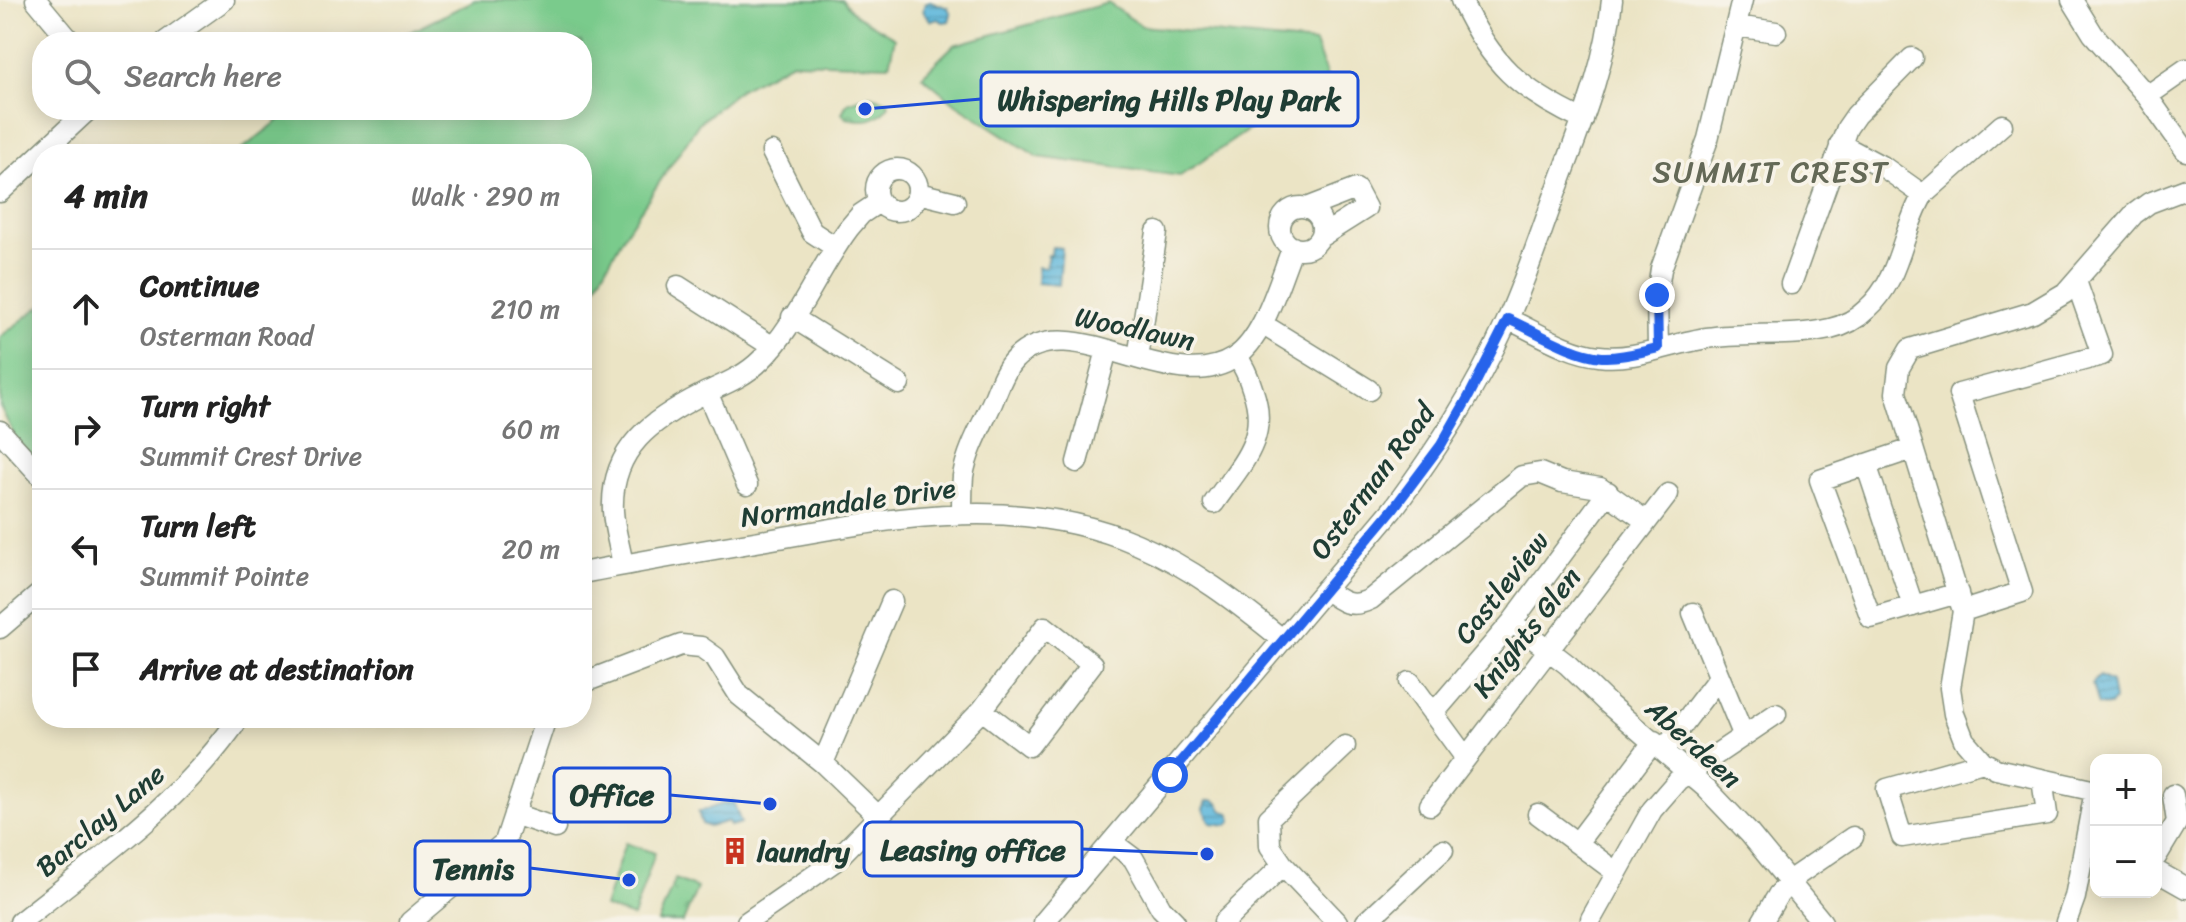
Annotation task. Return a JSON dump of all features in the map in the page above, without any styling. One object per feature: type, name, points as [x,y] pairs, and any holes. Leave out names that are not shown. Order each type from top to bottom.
[{"type":"street","points":[[36,0],[63,32]]},
{"type":"street","points":[[179,32],[224,0]]},
{"type":"street","points":[[1461,0],[1476,32],[1517,82],[1546,103],[1583,120]]},
{"type":"street","name":"Osterman Road","points":[[1044,922],[1393,509],[1441,445],[1508,319],[1583,120],[1602,59],[1612,0]]},
{"type":"street","points":[[1658,348],[1657,295],[1661,269],[1708,139],[1742,0]]},
{"type":"street","points":[[2072,0],[2093,34],[2147,96],[2186,151]]},
{"type":"street","points":[[1736,26],[1776,32]]},
{"type":"street","points":[[1791,284],[1840,144],[1856,115],[1912,58]]},
{"type":"street","points":[[2147,96],[2186,69]]},
{"type":"street","points":[[52,144],[77,120]]},
{"type":"street","points":[[1508,319],[1591,355],[1631,355],[1708,338],[1807,334],[1835,328],[1865,312],[1887,287],[1915,208],[1923,195],[2002,125]]},
{"type":"street","points":[[1840,144],[1885,168],[1923,195]]},
{"type":"street","points":[[772,152],[812,232],[835,247]]},
{"type":"street","points":[[0,192],[32,162]]},
{"type":"street","points":[[903,170],[915,179],[918,193],[912,206],[898,212],[879,202],[876,188],[882,175],[903,170]]},
{"type":"street","points":[[1356,189],[1366,208],[1320,237],[1310,247],[1293,247],[1281,233],[1282,219],[1293,209],[1307,208],[1356,189]]},
{"type":"street","points":[[2090,790],[2011,774],[1983,762],[1964,740],[1954,714],[1950,688],[1960,602],[1912,449],[1896,393],[1896,381],[1899,368],[1910,349],[2033,312],[2065,293],[2134,214],[2149,203],[2186,189]]},
{"type":"street","points":[[918,193],[955,202]]},
{"type":"street","points":[[623,565],[613,514],[613,497],[616,475],[635,441],[664,414],[747,373],[773,347],[835,247],[861,214],[879,202]]},
{"type":"street","points":[[1307,208],[1319,216],[1320,237]]},
{"type":"street","points":[[1138,358],[1157,232]]},
{"type":"street","points":[[1214,503],[1254,442],[1260,425],[1255,396],[1244,366],[1237,357],[1262,324],[1293,247]]},
{"type":"street","points":[[1912,449],[1820,480],[1871,618],[1913,606],[2022,592],[1959,394],[2102,355],[2076,281]]},
{"type":"street","points":[[678,286],[773,347]]},
{"type":"street","points":[[792,317],[899,384]]},
{"type":"street","points":[[1262,324],[1369,390]]},
{"type":"street","name":"Woodlawn","points":[[962,513],[964,475],[977,435],[1013,361],[1031,347],[1057,341],[1198,371],[1215,368],[1237,357]]},
{"type":"street","points":[[1077,462],[1107,350]]},
{"type":"street","points":[[707,392],[747,485]]},
{"type":"street","points":[[0,431],[32,466]]},
{"type":"street","points":[[1866,464],[1913,606]]},
{"type":"street","points":[[1325,589],[1349,605],[1363,604],[1525,474],[1540,473],[1562,482],[1593,486],[1608,492],[1646,521]]},
{"type":"street","name":"Castleview","points":[[1433,714],[1512,622],[1608,492]]},
{"type":"street","name":"Knights Glen","points":[[1430,805],[1668,494]]},
{"type":"street","name":"Normandale Drive","points":[[592,571],[884,520],[962,513],[1005,513],[1097,529],[1137,544],[1180,565],[1217,589],[1283,640]]},
{"type":"street","points":[[0,628],[32,601]]},
{"type":"street","points":[[823,763],[892,601]]},
{"type":"street","points":[[1693,613],[1743,734]]},
{"type":"street","name":"Aberdeen","points":[[1512,622],[1548,649],[1689,771],[1749,833],[1822,922]]},
{"type":"street","points":[[747,922],[835,861],[982,710],[1045,627],[1092,664],[1029,746],[982,710]]},
{"type":"street","points":[[592,679],[681,645],[701,647],[715,657],[739,695],[823,763],[879,817]]},
{"type":"street","points":[[1577,843],[1719,677]]},
{"type":"street","points":[[1410,682],[1465,757]]},
{"type":"street","points":[[1591,919],[1652,810],[1678,780],[1776,714]]},
{"type":"street","name":"Barclay Lane","points":[[20,922],[162,807],[189,782],[232,728]]},
{"type":"street","points":[[410,922],[505,842],[543,728]]},
{"type":"street","points":[[1337,922],[1283,865],[1270,846],[1269,818],[1345,746]]},
{"type":"street","points":[[1983,762],[1887,789],[1902,837],[2047,814],[2042,779]]},
{"type":"street","points":[[2162,849],[2181,825],[2172,794]]},
{"type":"street","points":[[514,814],[555,828]]},
{"type":"street","points":[[1538,814],[1617,873]]},
{"type":"street","points":[[2066,922],[2075,897],[2090,818]]},
{"type":"street","points":[[1762,922],[1788,883],[1853,837]]},
{"type":"street","points":[[1113,843],[1133,858],[1161,908],[1175,922]]},
{"type":"street","points":[[1366,922],[1443,850]]},
{"type":"street","points":[[1224,922],[1283,865]]},
{"type":"street","points":[[2162,874],[2186,888]]},
{"type":"green space","points":[[475,0],[842,0],[856,15],[895,38],[889,65],[792,62],[740,89],[699,123],[626,232],[592,293],[592,144],[249,144],[279,120],[592,120],[592,32],[410,32]]},
{"type":"green space","points":[[1108,3],[1142,26],[1315,43],[1327,77],[1180,176],[1038,157],[956,104],[922,76],[954,45]]},
{"type":"green space","points":[[869,95],[888,101],[889,105],[880,115],[870,119],[846,118],[842,113],[847,103]]},
{"type":"green space","points":[[32,313],[32,466],[27,462],[0,406],[0,337]]},
{"type":"green space","points":[[625,843],[655,853],[633,917],[604,907]]},
{"type":"green space","points":[[675,879],[697,888],[683,922],[658,922]]},
{"type":"water","points":[[930,1],[948,8],[951,14],[949,21],[931,21],[923,9],[925,3]]},
{"type":"water","points":[[1052,247],[1062,248],[1059,285],[1037,283],[1038,267],[1046,268]]},
{"type":"water","points":[[2099,676],[2111,682],[2114,700],[2110,706],[2098,705],[2092,684]]},
{"type":"water","points":[[1211,800],[1230,813],[1232,820],[1228,825],[1211,823],[1204,809],[1207,801]]},
{"type":"water","points":[[733,801],[741,823],[730,826],[728,821],[709,827],[702,824],[698,812]]},
{"type":"place","name":"Whispering Hills Play Park","points":[[865,109]]},
{"type":"place","name":"Office","points":[[770,804]]},
{"type":"place","name":"laundry","points":[[735,851]]},
{"type":"place","name":"Leasing office","points":[[1207,854]]},
{"type":"place","name":"Tennis","points":[[629,880]]},
{"type":"district","name":"SUMMIT CREST","points":[[1771,172]]},
{"type":"route","points":[[1170,775],[1393,509],[1441,445],[1508,319],[1582,353],[1601,357],[1631,355],[1658,348],[1657,295]]}]
